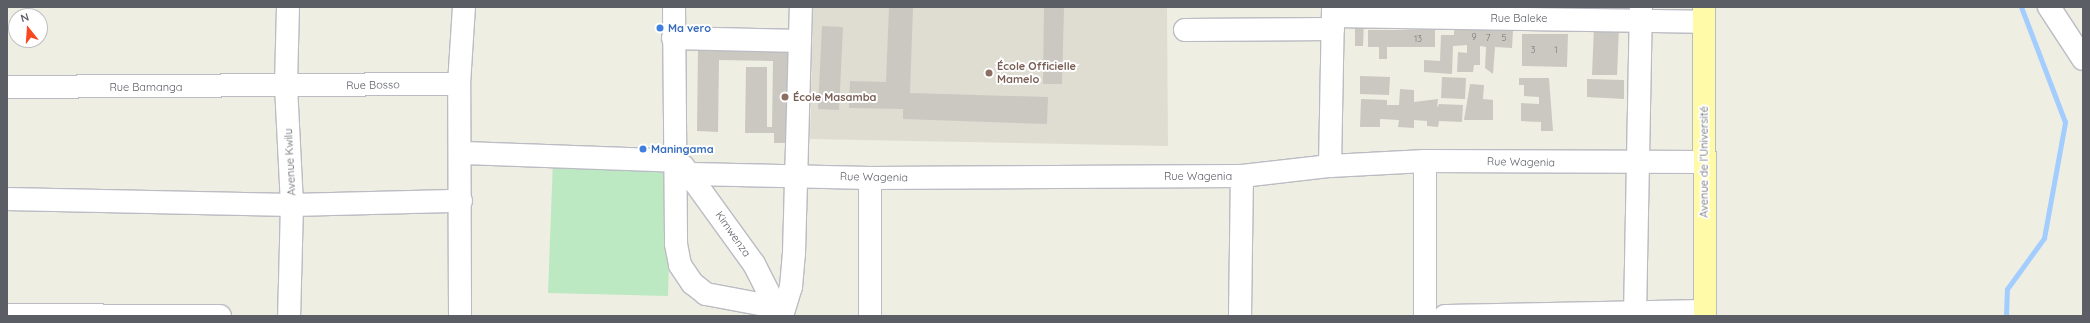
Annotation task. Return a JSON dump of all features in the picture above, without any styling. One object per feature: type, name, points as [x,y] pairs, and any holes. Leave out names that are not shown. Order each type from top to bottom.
[{"type":"main road","name":"Avenue de l’Université","points":[[1704,14],[1703,162],[1705,314]]},
{"type":"street","name":"Avenue Kwilu","points":[[288,7],[286,86],[292,205],[289,316]]},
{"type":"street","points":[[460,316],[462,153],[460,84],[464,7]]},
{"type":"street","points":[[674,7],[674,38],[685,167],[676,244],[680,265],[692,283],[706,294],[774,313],[791,287],[797,175],[801,7]]},
{"type":"street","points":[[2049,7],[2083,59]]},
{"type":"street","points":[[1635,314],[1640,164],[1641,13]]},
{"type":"street","name":"Rue Baleke","points":[[1185,30],[1333,17],[1641,13],[1704,14]]},
{"type":"street","points":[[1330,166],[1333,17]]},
{"type":"street","points":[[674,38],[800,41]]},
{"type":"street","name":"Rue Bosso","points":[[286,86],[460,84]]},
{"type":"street","name":"Rue Bamanga","points":[[7,87],[286,86]]},
{"type":"street","name":"Rue Wagenia","points":[[462,153],[797,175],[870,178],[1242,176],[1330,166],[1425,161],[1640,164],[1703,162]]},
{"type":"street","points":[[1425,161],[1425,316]]},
{"type":"street","name":"Kimwenza","points":[[685,167],[754,264],[768,292],[774,313]]},
{"type":"street","points":[[1240,316],[1242,176]]},
{"type":"street","points":[[870,178],[870,316]]},
{"type":"street","points":[[7,199],[292,205],[461,202]]},
{"type":"street","points":[[7,314],[220,316]]},
{"type":"street","points":[[1445,316],[1705,314]]},
{"type":"shaded area","name":"École Officielle Mamelo","points":[[813,7],[1167,7],[1168,146],[810,139]]},
{"type":"green space","points":[[553,159],[672,163],[668,296],[548,293]]},
{"type":"building","points":[[889,7],[913,8],[910,93],[1048,97],[1047,124],[903,119],[903,109],[849,108],[850,81],[886,82]]},
{"type":"building","points":[[1044,7],[1064,7],[1062,84],[1043,84]]},
{"type":"building","points":[[1504,7],[1536,7],[1536,11],[1504,10]]},
{"type":"building","points":[[1596,7],[1633,7],[1631,10],[1596,10]]},
{"type":"building","points":[[1355,22],[1364,22],[1363,46],[1355,46]]},
{"type":"building","points":[[822,26],[843,27],[839,110],[818,109]]},
{"type":"building","points":[[1594,27],[1619,28],[1617,75],[1592,75]]},
{"type":"building","points":[[1454,29],[1513,30],[1512,48],[1495,47],[1493,74],[1485,68],[1486,47],[1480,46],[1480,65],[1474,65],[1473,72],[1457,72],[1458,52],[1467,53],[1467,45],[1453,46],[1452,74],[1424,72],[1424,60],[1440,61],[1441,35],[1454,35]]},
{"type":"building","points":[[1368,30],[1435,30],[1435,47],[1387,47],[1387,59],[1379,59],[1379,47],[1368,47]]},
{"type":"building","points":[[1522,34],[1568,34],[1567,67],[1522,66]]},
{"type":"building","name":"École Masamba","points":[[698,47],[797,48],[796,143],[774,143],[774,133],[745,133],[746,67],[767,67],[767,127],[772,127],[773,61],[719,60],[718,132],[697,131]]},
{"type":"building","points":[[1360,76],[1390,77],[1389,95],[1360,94]]},
{"type":"building","points":[[1442,77],[1466,78],[1465,99],[1441,98]]},
{"type":"building","points":[[1519,78],[1549,78],[1553,131],[1541,131],[1541,122],[1521,121],[1521,103],[1539,104],[1539,97],[1524,96],[1524,85],[1519,85]]},
{"type":"building","points":[[1587,79],[1624,80],[1624,99],[1587,97]]},
{"type":"building","points":[[1470,84],[1484,85],[1483,99],[1493,100],[1493,120],[1464,120]]},
{"type":"building","points":[[1400,89],[1414,90],[1414,102],[1438,99],[1437,108],[1439,104],[1463,105],[1462,122],[1439,121],[1438,127],[1427,126],[1427,121],[1414,120],[1414,128],[1398,127],[1399,120],[1380,119],[1380,127],[1360,127],[1361,99],[1387,100],[1387,105],[1399,105]]},
{"type":"waterway","points":[[2006,316],[2007,289],[2044,238],[2065,122],[2021,7]]},
{"type":"place","name":"Ma vero","points":[[660,28]]},
{"type":"place","name":"École Officielle Mamelo","points":[[989,73]]},
{"type":"place","name":"École Masamba","points":[[785,97]]},
{"type":"place","name":"Maningama","points":[[643,149]]}]
